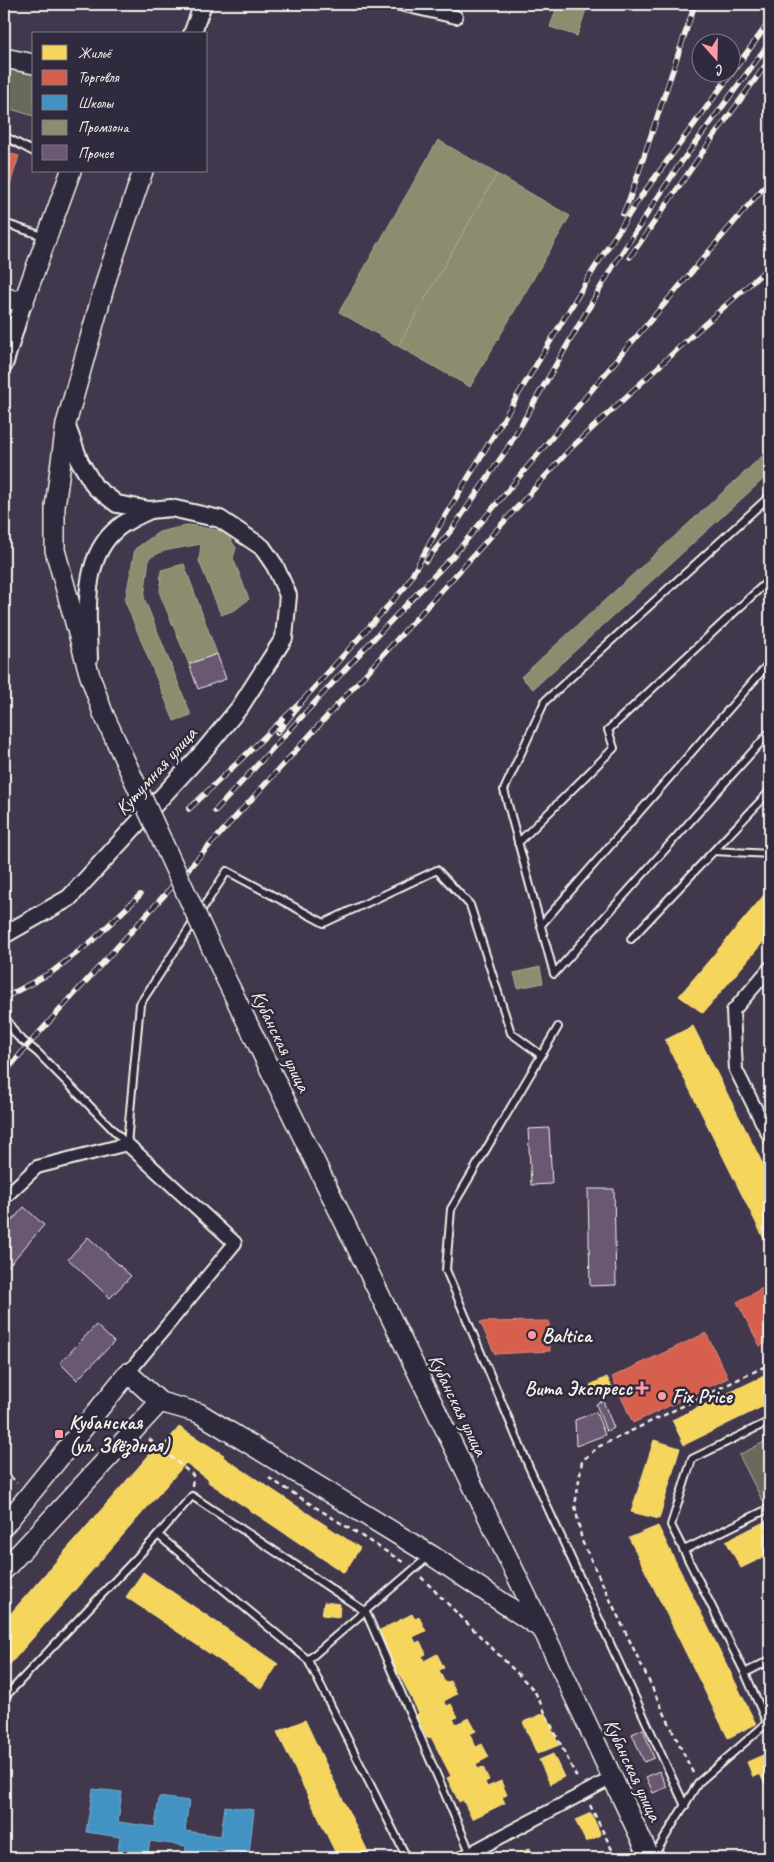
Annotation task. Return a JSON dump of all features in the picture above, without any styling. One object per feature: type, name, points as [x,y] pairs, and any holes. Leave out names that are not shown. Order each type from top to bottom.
[{"type":"main road","points":[[4,58],[32,64]]},
{"type":"main road","points":[[4,297],[22,303],[70,172]]},
{"type":"main road","name":"Кубанская улица","points":[[143,172],[107,277],[66,424],[55,507],[55,550],[90,673],[104,713],[223,973],[543,1630],[651,1858]]},
{"type":"main road","points":[[4,1526],[128,1373],[160,1402],[199,1413],[431,1555],[543,1630]]},
{"type":"main road","points":[[4,1570],[160,1402]]},
{"type":"street","points":[[193,32],[203,4]]},
{"type":"street","points":[[400,4],[456,17]]},
{"type":"street","points":[[4,365],[22,303]]},
{"type":"street","points":[[66,424],[80,462],[95,487],[117,504],[150,510]]},
{"type":"street","name":"Кутумная улица","points":[[4,935],[69,898],[202,753],[240,707],[284,638],[288,595],[275,566],[262,547],[220,519],[171,508],[150,510]]},
{"type":"street","points":[[90,673],[89,585],[97,555],[108,537],[120,526],[150,510]]},
{"type":"street","points":[[770,968],[733,1011],[736,1070],[770,1138]]},
{"type":"street","points":[[4,1198],[37,1167],[127,1144],[235,1243],[128,1373]]},
{"type":"street","points":[[468,1857],[612,1778]]},
{"type":"lane","points":[[4,136],[32,151]]},
{"type":"lane","points":[[4,223],[47,237]]},
{"type":"lane","points":[[770,496],[545,701],[504,790],[554,974],[770,732]]},
{"type":"lane","points":[[518,843],[614,748],[608,730],[770,579]]},
{"type":"lane","points":[[541,924],[770,662]]},
{"type":"lane","points":[[632,939],[770,791]]},
{"type":"lane","points":[[714,851],[770,854]]},
{"type":"lane","points":[[127,1144],[140,1004],[227,871],[324,923],[437,870],[470,905],[511,1032],[541,1055]]},
{"type":"lane","points":[[4,1016],[17,1036],[38,1053],[127,1144]]},
{"type":"lane","points":[[558,1027],[451,1209],[446,1270],[529,1467],[684,1806]]},
{"type":"lane","points":[[651,1858],[698,1783],[768,1723],[745,1672],[671,1525],[692,1459],[770,1421]]},
{"type":"lane","points":[[4,1698],[158,1535],[192,1496],[366,1612],[468,1857]]},
{"type":"lane","points":[[684,1550],[770,1508]]},
{"type":"lane","points":[[158,1535],[308,1660],[407,1858]]},
{"type":"lane","points":[[308,1660],[431,1555]]},
{"type":"lane","points":[[745,1672],[770,1660]]},
{"type":"path","points":[[698,1783],[582,1541],[575,1506],[582,1461],[598,1447],[770,1364]]},
{"type":"path","points":[[145,1436],[193,1475],[192,1496]]},
{"type":"path","points":[[393,1554],[414,1570],[534,1690],[616,1858]]},
{"type":"green space","points":[[4,65],[32,70],[32,115],[4,107],[4,99],[7,92],[4,91]]},
{"type":"green space","points":[[770,1439],[770,1496],[762,1500],[739,1455]]},
{"type":"building: Жильё","points":[[770,888],[770,934],[703,1013],[679,996]]},
{"type":"building: Жильё","points":[[693,1026],[770,1178],[770,1251],[665,1040]]},
{"type":"building: Жильё","points":[[770,1373],[770,1403],[684,1445],[672,1420]]},
{"type":"building: Жильё","points":[[607,1377],[612,1387],[595,1395],[590,1385]]},
{"type":"building: Жильё","points":[[179,1427],[224,1455],[223,1457],[360,1548],[344,1573],[208,1482],[209,1480],[186,1463],[4,1671],[4,1621],[156,1447],[160,1450]]},
{"type":"building: Жильё","points":[[654,1440],[680,1448],[659,1519],[631,1512]]},
{"type":"building: Жильё","points":[[770,1519],[770,1554],[741,1568],[726,1541]]},
{"type":"building: Жильё","points":[[658,1526],[756,1724],[728,1738],[629,1538]]},
{"type":"building: Жильё","points":[[143,1572],[278,1664],[262,1689],[126,1597]]},
{"type":"building: Жильё","points":[[324,1602],[340,1604],[339,1617],[322,1615]]},
{"type":"building: Жильё","points":[[412,1614],[415,1619],[419,1617],[426,1631],[413,1637],[416,1643],[420,1641],[426,1654],[422,1656],[424,1661],[437,1654],[444,1668],[439,1670],[445,1683],[450,1681],[457,1694],[444,1701],[447,1706],[451,1704],[458,1717],[453,1719],[456,1724],[469,1718],[476,1731],[470,1734],[476,1747],[482,1744],[489,1757],[476,1764],[478,1769],[483,1767],[489,1780],[485,1782],[487,1787],[501,1781],[507,1795],[502,1797],[505,1803],[472,1819],[463,1800],[459,1802],[447,1778],[451,1776],[431,1737],[427,1738],[416,1715],[419,1713],[399,1673],[396,1675],[384,1652],[388,1650],[378,1631]]},
{"type":"building: Жильё","points":[[545,1713],[559,1745],[537,1754],[523,1722]]},
{"type":"building: Жильё","points":[[305,1720],[371,1858],[338,1858],[277,1732]]},
{"type":"building: Жильё","points":[[770,1752],[770,1795],[760,1774],[753,1777],[747,1762]]},
{"type":"building: Жильё","points":[[553,1754],[564,1777],[550,1784],[539,1760]]},
{"type":"building: Жильё","points":[[591,1813],[601,1835],[586,1842],[575,1820]]},
{"type":"building: Жильё","points":[[530,1848],[532,1854],[536,1852],[539,1858],[510,1858]]},
{"type":"building: Торговля","points":[[4,152],[19,156],[6,197],[4,197]]},
{"type":"building: Торговля","points":[[770,1284],[770,1341],[760,1346],[737,1302]]},
{"type":"building: Торговля","points":[[549,1321],[550,1351],[495,1354],[480,1322]]},
{"type":"building: Торговля","points":[[706,1333],[728,1378],[633,1423],[612,1377]]},
{"type":"building: Школы","points":[[93,1789],[122,1792],[118,1822],[155,1827],[159,1797],[189,1801],[185,1831],[221,1836],[225,1806],[254,1810],[249,1854],[216,1849],[215,1858],[185,1858],[186,1846],[150,1841],[147,1858],[117,1858],[120,1837],[86,1832]]},
{"type":"building: Промзона","points":[[558,4],[588,4],[577,36],[550,27]]},
{"type":"building: Промзона","points":[[438,140],[497,174],[398,346],[339,312]]},
{"type":"building: Промзона","points":[[497,174],[570,216],[470,387],[398,346]]},
{"type":"building: Промзона","points":[[770,449],[770,473],[533,689],[521,677]]},
{"type":"building: Промзона","points":[[770,507],[770,520],[764,513]]},
{"type":"building: Промзона","points":[[189,525],[226,532],[236,548],[233,558],[249,599],[235,610],[221,615],[199,561],[201,544],[163,551],[149,558],[144,598],[191,715],[174,721],[125,601],[135,549],[159,532]]},
{"type":"building: Промзона","points":[[184,564],[217,654],[189,664],[160,594],[161,570]]},
{"type":"building: Промзона","points":[[540,967],[543,983],[518,988],[514,973]]},
{"type":"building: Прочее","points":[[68,4],[89,4],[87,10]]},
{"type":"building: Прочее","points":[[217,654],[226,679],[198,689],[189,664]]},
{"type":"building: Прочее","points":[[549,1128],[552,1184],[531,1185],[528,1129]]},
{"type":"building: Прочее","points":[[588,1189],[614,1189],[616,1285],[590,1286]]},
{"type":"building: Прочее","points":[[24,1207],[44,1225],[4,1271],[4,1230]]},
{"type":"building: Прочее","points":[[88,1237],[131,1276],[110,1298],[68,1259]]},
{"type":"building: Прочее","points":[[96,1325],[114,1342],[77,1380],[60,1363]]},
{"type":"building: Прочее","points":[[603,1401],[614,1428],[606,1431],[596,1404]]},
{"type":"building: Прочее","points":[[596,1412],[605,1435],[576,1446],[575,1420]]},
{"type":"building: Прочее","points":[[643,1729],[654,1758],[644,1762],[632,1734]]},
{"type":"building: Прочее","points":[[659,1771],[667,1787],[653,1793],[646,1777]]},
{"type":"railway","points":[[623,214],[695,4]]},
{"type":"railway","points":[[303,700],[406,586],[445,516],[594,269],[637,202],[770,21]]},
{"type":"railway","points":[[426,561],[453,528],[507,449],[612,268],[677,168],[770,42]]},
{"type":"railway","points":[[630,257],[770,59]]},
{"type":"railway","points":[[215,811],[364,649],[453,556],[770,180]]},
{"type":"railway","points":[[4,1074],[28,1045],[572,447],[770,266]]},
{"type":"railway","points":[[189,809],[303,700],[277,733]]},
{"type":"railway","points":[[4,998],[52,972],[92,941],[140,895]]},
{"type":"place","name":"Baltica","points":[[532,1335]]},
{"type":"place","name":"Вита Экспресс","points":[[642,1388]]},
{"type":"place","name":"Fix Price","points":[[662,1396]]},
{"type":"place","name":"Кубанская (ул. Звёздная)","points":[[59,1434]]}]
